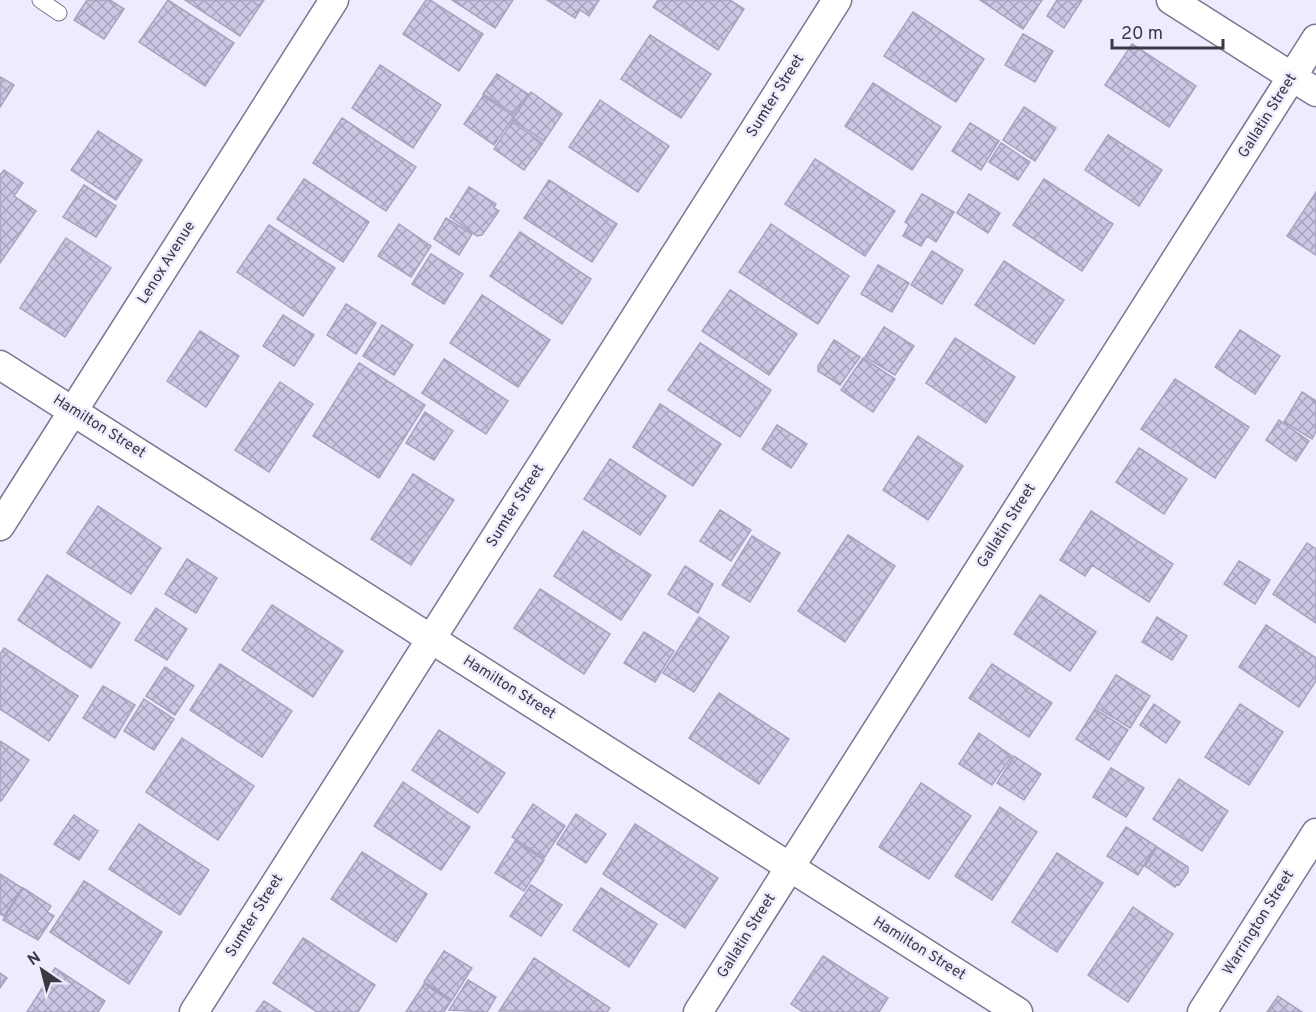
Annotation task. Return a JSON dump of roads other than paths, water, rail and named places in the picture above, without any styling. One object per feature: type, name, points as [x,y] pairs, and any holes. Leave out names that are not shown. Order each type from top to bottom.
[{"type":"street","name":"Lenox Avenue","points":[[0,526],[334,0]]},
{"type":"street","name":"Sumter Street","points":[[194,1012],[837,0]]},
{"type":"street","points":[[1171,0],[1316,92]]},
{"type":"street","name":"Gallatin Street","points":[[698,1012],[1316,39]]},
{"type":"street","name":"Hamilton Street","points":[[0,364],[1018,1012]]},
{"type":"street","name":"Warrington Street","points":[[1202,1012],[1316,833]]},
{"type":"lane","points":[[40,0],[59,13]]}]
